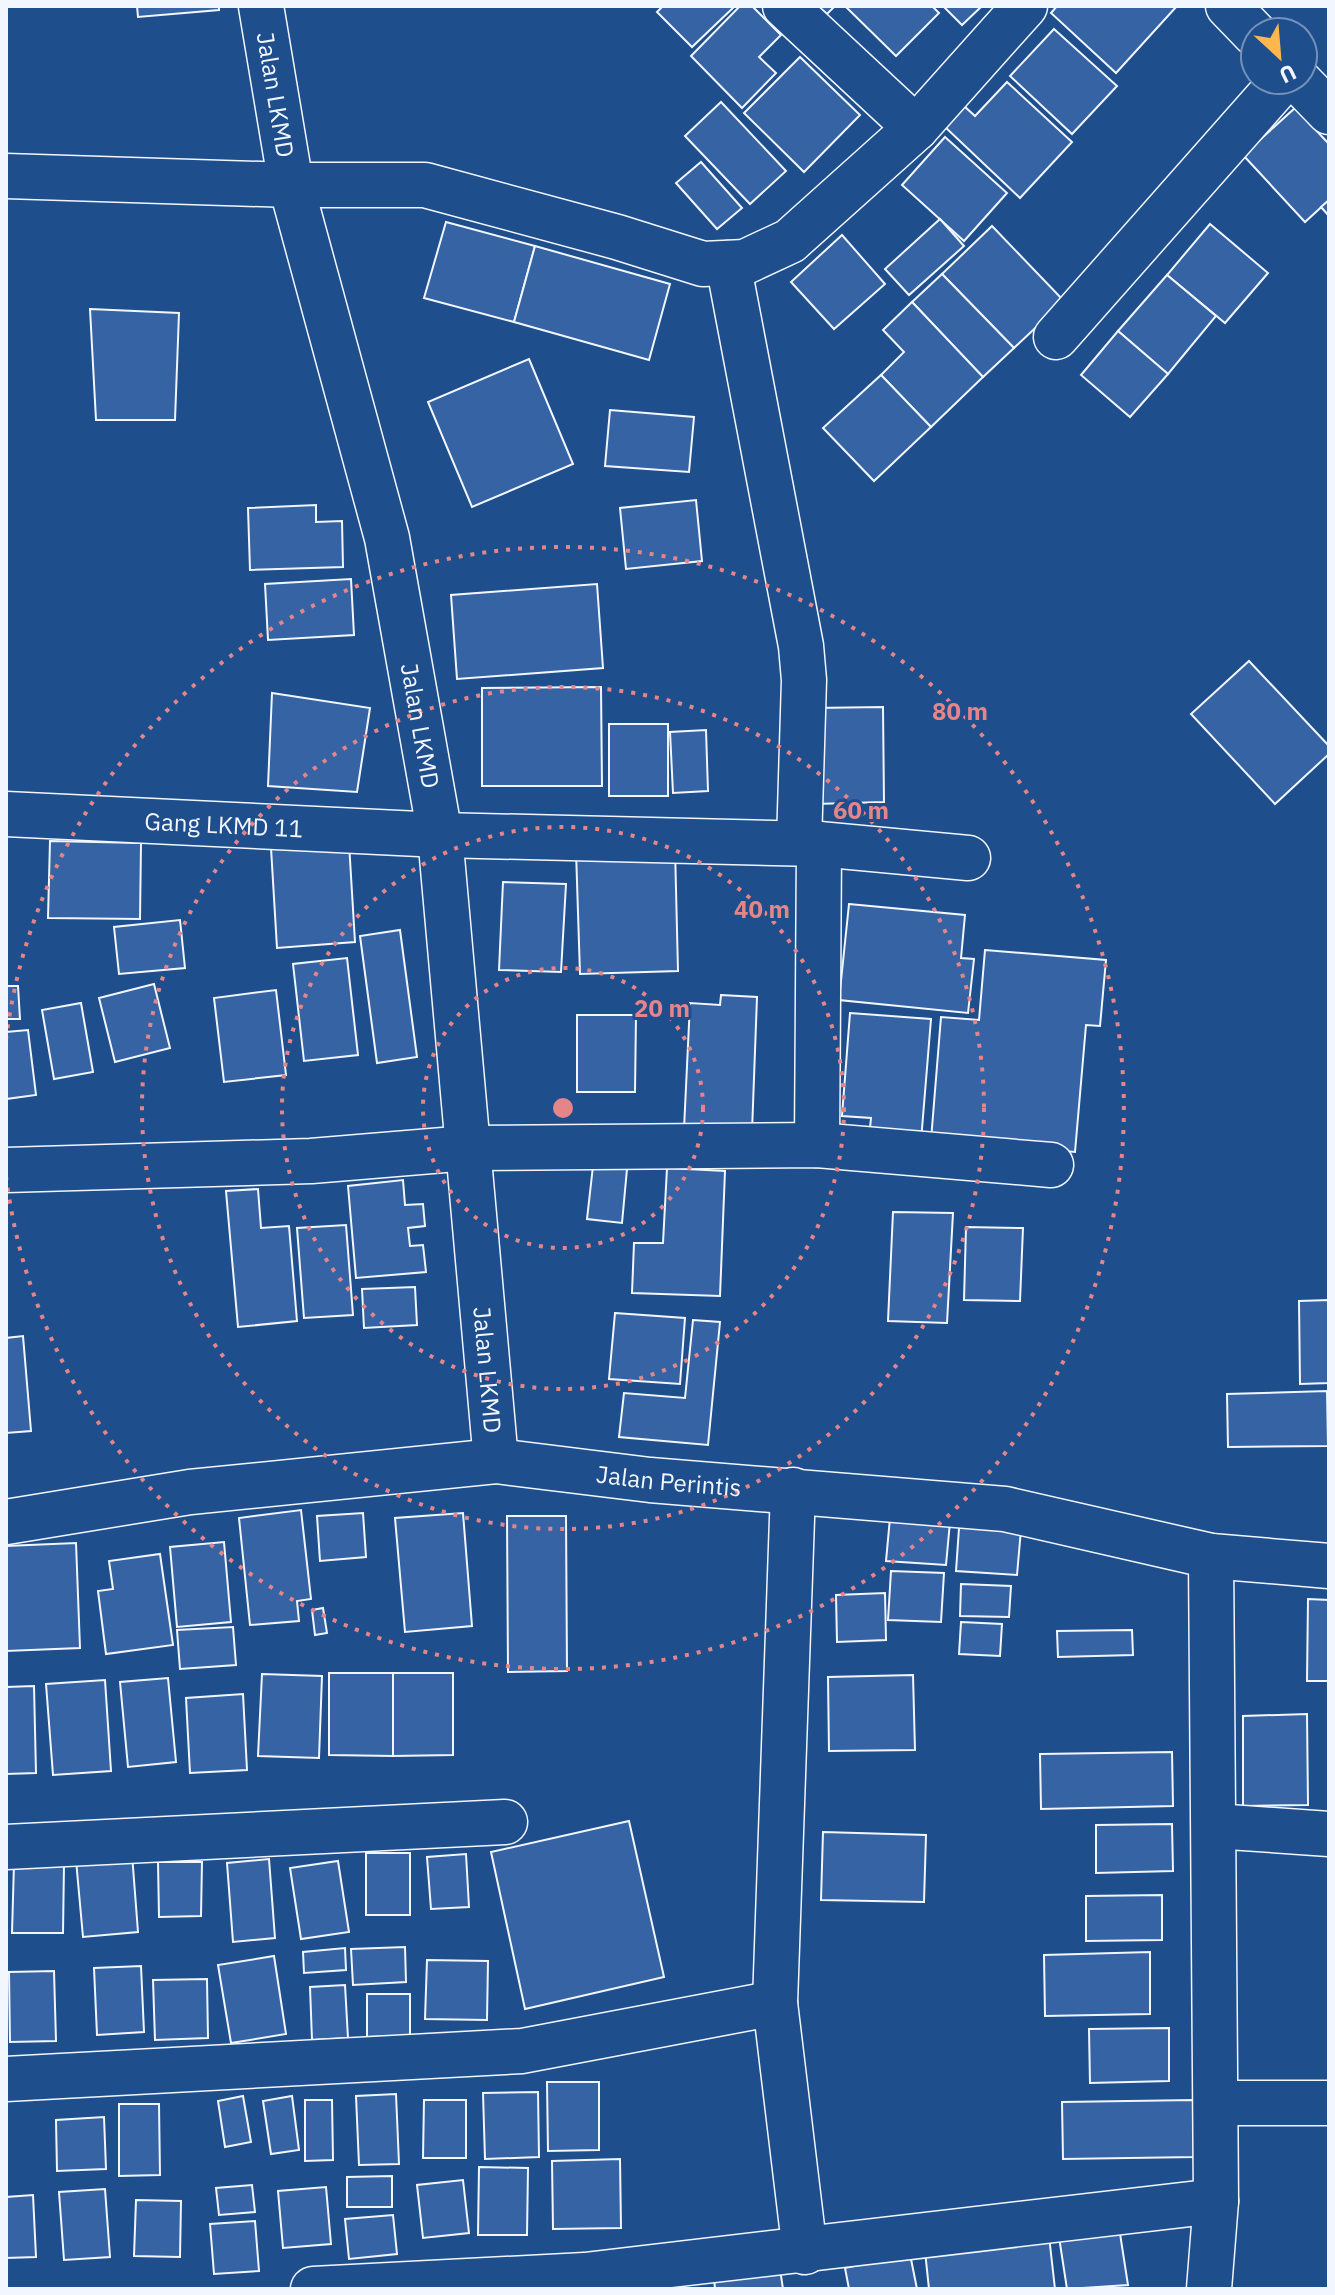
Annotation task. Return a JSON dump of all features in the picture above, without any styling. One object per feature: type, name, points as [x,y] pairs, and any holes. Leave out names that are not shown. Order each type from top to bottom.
[{"type":"street","name":"Jalan LKMD","points":[[261,6],[291,185],[387,538],[440,835],[496,1461]]},
{"type":"street","points":[[785,6],[916,128]]},
{"type":"street","points":[[6,176],[291,185],[425,185],[617,237],[703,264],[745,262],[790,241],[916,128],[1025,6]]},
{"type":"street","points":[[1056,337],[1269,96]]},
{"type":"street","points":[[1314,96],[1329,112]]},
{"type":"street","points":[[728,263],[801,646],[817,1145]]},
{"type":"street","name":"Gang LKMD 11","points":[[6,814],[440,835],[809,843],[968,858]]},
{"type":"street","points":[[6,1170],[311,1161],[468,1148],[817,1145],[1051,1165]]},
{"type":"street","name":"Jalan Perintis","points":[[6,1522],[190,1492],[496,1461],[650,1480],[1005,1509],[1211,1556],[1329,1566]]},
{"type":"street","points":[[793,1490],[775,2003],[805,2252]]},
{"type":"street","points":[[1209,2289],[1216,2201],[1211,1556]]},
{"type":"street","points":[[6,1847],[505,1822]]},
{"type":"street","points":[[1214,1826],[1329,1834]]},
{"type":"street","points":[[6,2079],[522,2051],[775,2003]]},
{"type":"street","points":[[1216,2103],[1329,2103]]},
{"type":"street","points":[[313,2289],[585,2275],[805,2252],[1216,2201]]},
{"type":"building","points":[[137,6],[219,6],[219,10],[138,17]]},
{"type":"building","points":[[663,6],[735,6],[692,47],[657,12]]},
{"type":"building","points":[[740,6],[752,6],[781,35],[759,57],[776,73],[742,108],[691,56]]},
{"type":"building","points":[[818,6],[835,6],[827,14]]},
{"type":"building","points":[[845,6],[932,6],[939,13],[896,56]]},
{"type":"building","points":[[943,6],[982,6],[962,25]]},
{"type":"building","points":[[1057,6],[1177,6],[1116,73],[1051,13]]},
{"type":"building","points":[[1054,29],[1117,86],[1072,134],[1010,76]]},
{"type":"building","points":[[800,57],[860,115],[804,172],[744,113]]},
{"type":"building","points":[[1007,82],[1072,142],[1020,198],[945,127],[964,106],[975,116]]},
{"type":"building","points":[[721,102],[786,171],[750,204],[685,136]]},
{"type":"building","points":[[1295,108],[1329,144],[1329,200],[1305,222],[1243,155]]},
{"type":"building","points":[[945,137],[1007,193],[964,241],[902,185]]},
{"type":"building","points":[[701,162],[742,208],[717,229],[676,183]]},
{"type":"building","points":[[1329,200],[1329,216],[1321,207]]},
{"type":"building","points":[[940,219],[964,246],[909,295],[885,269]]},
{"type":"building","points":[[446,222],[535,246],[514,322],[424,298]]},
{"type":"building","points":[[1210,224],[1268,273],[1225,323],[1167,275]]},
{"type":"building","points":[[992,226],[1064,301],[1014,348],[942,274]]},
{"type":"building","points":[[842,235],[885,284],[834,329],[791,282]]},
{"type":"building","points":[[535,246],[670,284],[649,360],[514,322]]},
{"type":"building","points":[[942,274],[1014,348],[983,377],[912,302]]},
{"type":"building","points":[[1167,275],[1216,316],[1168,374],[1118,331]]},
{"type":"building","points":[[912,302],[983,377],[931,427],[881,375],[904,352],[883,330]]},
{"type":"building","points":[[90,309],[179,313],[175,420],[96,420]]},
{"type":"building","points":[[1118,331],[1168,374],[1130,417],[1081,375]]},
{"type":"building","points":[[529,359],[573,464],[472,507],[428,402]]},
{"type":"building","points":[[881,375],[931,427],[874,481],[823,428]]},
{"type":"building","points":[[610,410],[694,417],[689,472],[605,466]]},
{"type":"building","points":[[696,500],[702,561],[626,569],[620,508]]},
{"type":"building","points":[[316,505],[316,522],[342,521],[343,567],[250,570],[248,508]]},
{"type":"building","points":[[351,579],[354,635],[268,640],[265,584]]},
{"type":"building","points":[[597,584],[603,668],[457,679],[451,595]]},
{"type":"building","points":[[1249,661],[1329,746],[1329,754],[1275,804],[1191,714]]},
{"type":"building","points":[[601,687],[602,786],[482,786],[482,688]]},
{"type":"building","points":[[272,693],[370,708],[357,792],[268,786]]},
{"type":"building","points":[[883,707],[884,802],[815,804],[813,708]]},
{"type":"building","points":[[609,724],[668,724],[668,796],[609,796]]},
{"type":"building","points":[[706,730],[708,791],[673,793],[670,732]]},
{"type":"building","points":[[50,841],[141,843],[140,919],[48,918]]},
{"type":"building","points":[[349,843],[355,942],[277,948],[271,848]]},
{"type":"building","points":[[675,848],[678,971],[580,974],[576,851]]},
{"type":"building","points":[[503,882],[566,884],[561,972],[499,970]]},
{"type":"building","points":[[849,904],[965,915],[961,958],[974,959],[968,1013],[839,1000]]},
{"type":"building","points":[[180,920],[185,968],[119,974],[114,927]]},
{"type":"building","points":[[400,930],[417,1057],[377,1063],[360,936]]},
{"type":"building","points":[[985,950],[1106,960],[1100,1026],[1086,1025],[1075,1152],[931,1140],[941,1017],[979,1020]]},
{"type":"building","points":[[347,958],[358,1055],[304,1061],[293,964]]},
{"type":"building","points":[[154,984],[170,1048],[115,1062],[99,998]]},
{"type":"building","points":[[6,986],[18,986],[20,1019],[6,1019]]},
{"type":"building","points":[[276,990],[286,1075],[224,1082],[214,998]]},
{"type":"building","points":[[721,995],[757,997],[752,1132],[684,1129],[690,1003],[720,1005]]},
{"type":"building","points":[[81,1003],[93,1072],[54,1079],[42,1010]]},
{"type":"building","points":[[850,1013],[931,1019],[921,1141],[869,1138],[871,1118],[842,1116]]},
{"type":"building","points":[[577,1015],[636,1015],[635,1092],[577,1092]]},
{"type":"building","points":[[28,1030],[36,1095],[6,1099],[6,1032]]},
{"type":"building","points":[[593,1166],[627,1169],[622,1223],[587,1219]]},
{"type":"building","points":[[667,1168],[725,1171],[720,1296],[632,1293],[634,1243],[663,1243]]},
{"type":"building","points":[[403,1180],[405,1205],[423,1204],[425,1226],[408,1228],[410,1246],[423,1245],[426,1272],[356,1278],[348,1186]]},
{"type":"building","points":[[258,1189],[261,1228],[289,1226],[297,1321],[238,1327],[226,1191]]},
{"type":"building","points":[[893,1212],[953,1213],[947,1323],[888,1321]]},
{"type":"building","points":[[346,1225],[353,1315],[304,1318],[297,1228]]},
{"type":"building","points":[[966,1227],[1023,1228],[1020,1301],[964,1300]]},
{"type":"building","points":[[415,1287],[417,1325],[364,1328],[362,1289]]},
{"type":"building","points":[[1329,1300],[1329,1383],[1300,1384],[1299,1301]]},
{"type":"building","points":[[615,1313],[685,1318],[680,1384],[609,1379]]},
{"type":"building","points":[[693,1320],[720,1322],[708,1445],[619,1437],[624,1393],[685,1398]]},
{"type":"building","points":[[23,1336],[31,1431],[6,1433],[6,1338]]},
{"type":"building","points":[[1327,1391],[1328,1446],[1228,1447],[1227,1394]]},
{"type":"building","points":[[891,1507],[951,1511],[946,1565],[886,1561]]},
{"type":"building","points":[[301,1510],[311,1599],[297,1601],[299,1621],[250,1625],[239,1518]]},
{"type":"building","points":[[363,1513],[366,1557],[320,1561],[317,1516]]},
{"type":"building","points":[[463,1513],[472,1626],[405,1632],[395,1518]]},
{"type":"building","points":[[960,1514],[1022,1518],[1017,1575],[956,1571]]},
{"type":"building","points":[[507,1516],[566,1516],[567,1671],[508,1672]]},
{"type":"building","points":[[224,1542],[231,1622],[177,1627],[170,1547]]},
{"type":"building","points":[[76,1543],[80,1648],[6,1651],[6,1546]]},
{"type":"building","points":[[160,1554],[173,1645],[106,1654],[98,1591],[113,1589],[109,1561]]},
{"type":"building","points":[[891,1571],[944,1573],[941,1622],[888,1620]]},
{"type":"building","points":[[961,1584],[1011,1586],[1009,1617],[960,1616]]},
{"type":"building","points":[[885,1593],[886,1640],[837,1642],[836,1595]]},
{"type":"building","points":[[1308,1599],[1329,1600],[1329,1681],[1307,1681]]},
{"type":"building","points":[[323,1608],[327,1633],[315,1635],[312,1610]]},
{"type":"building","points":[[961,1622],[1002,1624],[1000,1656],[959,1654]]},
{"type":"building","points":[[233,1627],[236,1665],[180,1669],[177,1630]]},
{"type":"building","points":[[1132,1630],[1133,1655],[1058,1657],[1057,1631]]},
{"type":"building","points":[[329,1673],[393,1673],[393,1756],[329,1755]]},
{"type":"building","points":[[393,1673],[453,1673],[453,1755],[393,1756]]},
{"type":"building","points":[[262,1674],[322,1676],[319,1758],[258,1756]]},
{"type":"building","points":[[913,1675],[915,1750],[829,1751],[828,1677]]},
{"type":"building","points":[[168,1678],[176,1762],[128,1767],[120,1682]]},
{"type":"building","points":[[105,1680],[111,1771],[53,1775],[46,1684]]},
{"type":"building","points":[[34,1686],[36,1773],[6,1774],[6,1687]]},
{"type":"building","points":[[243,1694],[247,1770],[190,1773],[186,1698]]},
{"type":"building","points":[[1307,1714],[1308,1805],[1243,1806],[1243,1716]]},
{"type":"building","points":[[1172,1752],[1173,1806],[1041,1809],[1040,1754]]},
{"type":"building","points":[[629,1821],[664,1977],[525,2009],[491,1852]]},
{"type":"building","points":[[1172,1824],[1173,1871],[1096,1873],[1096,1825]]},
{"type":"building","points":[[823,1832],[926,1835],[924,1902],[821,1900]]},
{"type":"building","points":[[366,1853],[410,1853],[410,1915],[366,1915]]},
{"type":"building","points":[[132,1854],[138,1932],[83,1937],[76,1860]]},
{"type":"building","points":[[466,1854],[469,1907],[431,1909],[427,1857]]},
{"type":"building","points":[[269,1859],[275,1938],[233,1942],[227,1863]]},
{"type":"building","points":[[338,1861],[349,1932],[301,1939],[290,1868]]},
{"type":"building","points":[[158,1862],[202,1862],[201,1916],[159,1917]]},
{"type":"building","points":[[14,1863],[64,1864],[63,1933],[12,1933]]},
{"type":"building","points":[[1162,1895],[1162,1940],[1086,1941],[1086,1896]]},
{"type":"building","points":[[405,1947],[406,1982],[353,1985],[351,1949]]},
{"type":"building","points":[[345,1948],[346,1970],[304,1973],[303,1952]]},
{"type":"building","points":[[1150,1952],[1150,2014],[1045,2016],[1044,1955]]},
{"type":"building","points":[[274,1956],[286,2034],[231,2043],[218,1965]]},
{"type":"building","points":[[427,1960],[488,1961],[487,2020],[425,2019]]},
{"type":"building","points":[[141,1966],[144,2032],[97,2035],[94,1968]]},
{"type":"building","points":[[54,1971],[56,2041],[10,2042],[9,1972]]},
{"type":"building","points":[[207,1979],[208,2038],[155,2040],[153,1980]]},
{"type":"building","points":[[345,1985],[348,2038],[312,2040],[310,1987]]},
{"type":"building","points":[[367,1994],[410,1994],[410,2036],[367,2037]]},
{"type":"building","points":[[1169,2028],[1169,2081],[1090,2083],[1089,2029]]},
{"type":"building","points":[[547,2082],[599,2082],[599,2150],[548,2151]]},
{"type":"building","points":[[538,2092],[539,2157],[485,2159],[483,2093]]},
{"type":"building","points":[[396,2094],[399,2164],[359,2165],[356,2096]]},
{"type":"building","points":[[243,2096],[251,2142],[225,2147],[218,2101]]},
{"type":"building","points":[[292,2096],[299,2150],[271,2154],[263,2101]]},
{"type":"building","points":[[305,2100],[332,2100],[333,2160],[305,2161]]},
{"type":"building","points":[[424,2100],[466,2100],[466,2158],[423,2158]]},
{"type":"building","points":[[1194,2100],[1195,2157],[1063,2159],[1062,2102]]},
{"type":"building","points":[[119,2104],[159,2104],[160,2175],[119,2176]]},
{"type":"building","points":[[104,2117],[106,2169],[57,2171],[56,2120]]},
{"type":"building","points":[[620,2159],[621,2228],[553,2229],[552,2161]]},
{"type":"building","points":[[479,2167],[528,2168],[527,2235],[478,2235]]},
{"type":"building","points":[[392,2176],[392,2207],[347,2207],[347,2177]]},
{"type":"building","points":[[463,2180],[469,2233],[423,2238],[417,2185]]},
{"type":"building","points":[[252,2185],[255,2212],[219,2215],[216,2188]]},
{"type":"building","points":[[326,2187],[331,2244],[283,2248],[278,2191]]},
{"type":"building","points":[[105,2189],[110,2257],[64,2260],[59,2192]]},
{"type":"building","points":[[33,2195],[36,2257],[6,2258],[6,2197]]},
{"type":"building","points":[[136,2200],[181,2201],[180,2257],[134,2256]]},
{"type":"building","points":[[393,2215],[397,2254],[349,2259],[345,2219]]},
{"type":"building","points":[[255,2221],[259,2271],[214,2274],[210,2224]]},
{"type":"building","points":[[1119,2227],[1128,2285],[1067,2289],[1059,2237]]},
{"type":"building","points":[[1049,2236],[1055,2289],[929,2289],[925,2251]]},
{"type":"building","points":[[910,2254],[917,2289],[849,2289],[845,2268]]},
{"type":"building","points":[[780,2269],[783,2289],[715,2289],[714,2278]]}]
